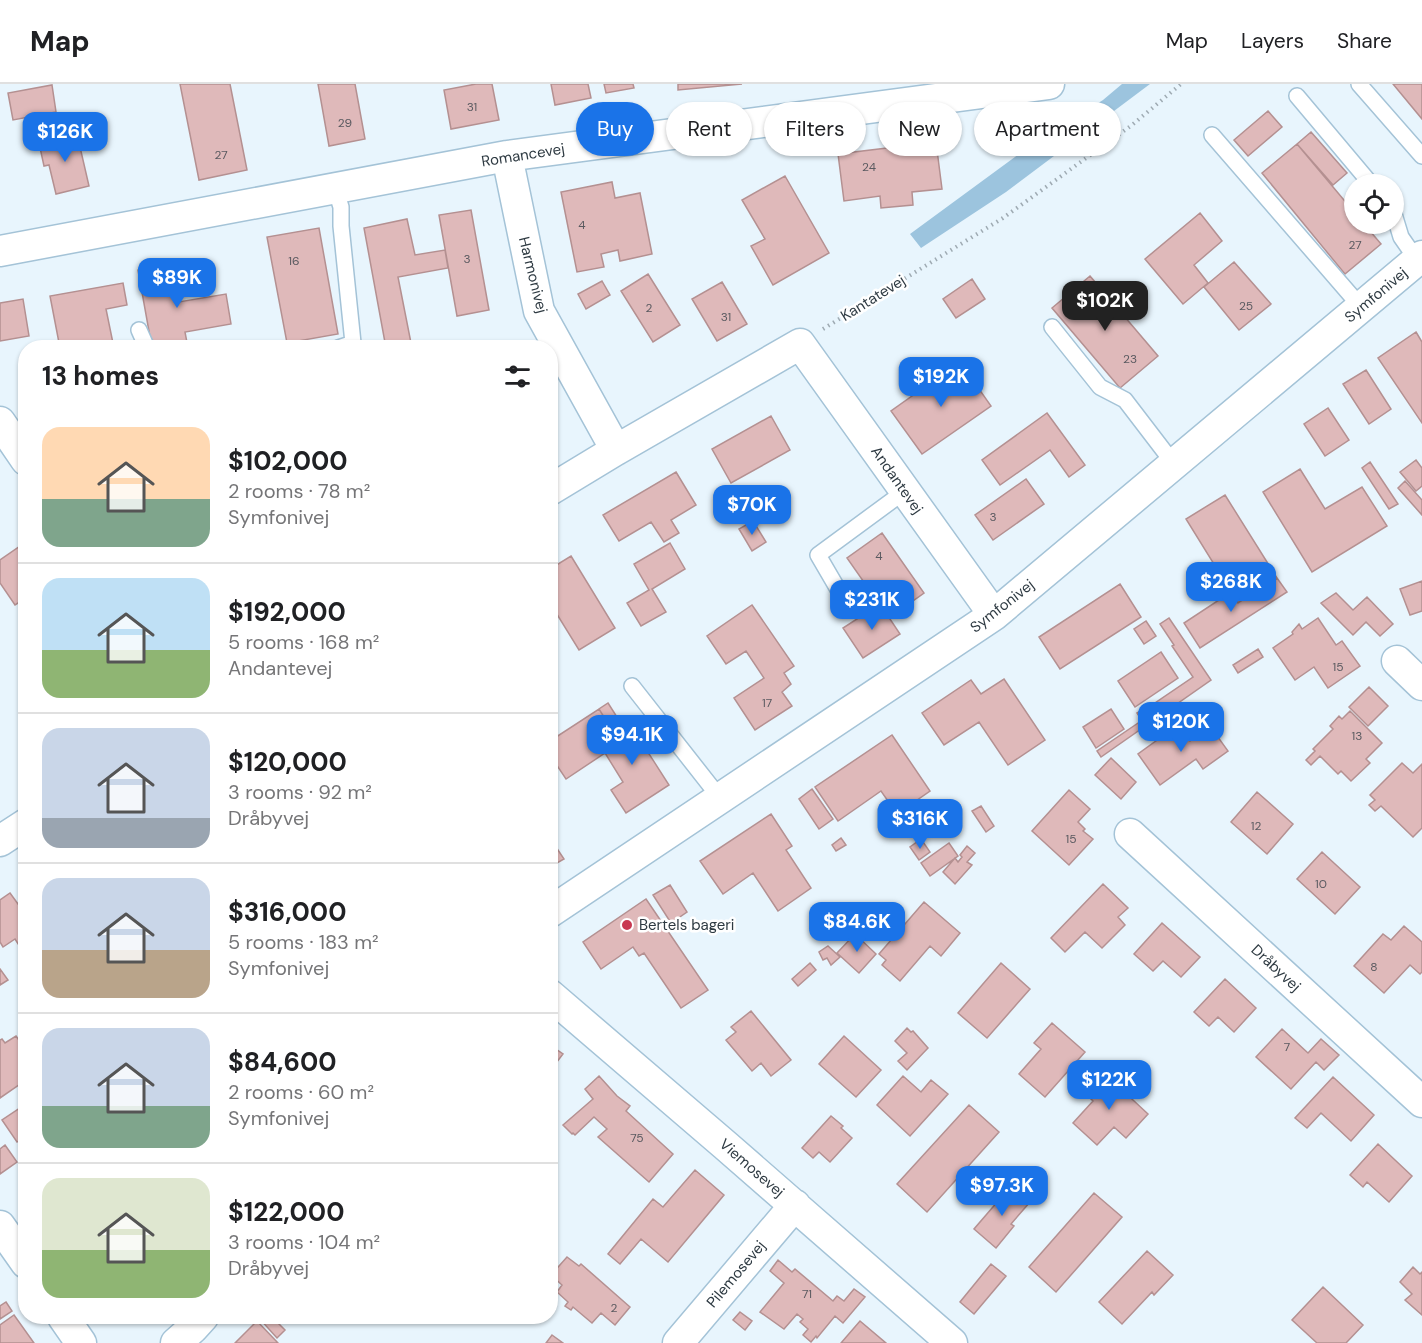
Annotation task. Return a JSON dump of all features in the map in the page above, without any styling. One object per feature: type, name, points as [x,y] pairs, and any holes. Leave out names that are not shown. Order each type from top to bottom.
[{"type":"street","name":"Romancevej","points":[[0,251],[507,156],[1049,84]]},
{"type":"street","name":"Harmonivej","points":[[507,156],[539,311],[555,340]]},
{"type":"street","name":"Symfonivej","points":[[558,907],[994,615],[1420,258]]},
{"type":"street","points":[[558,485],[800,344]]},
{"type":"street","name":"Andantevej","points":[[800,344],[994,615]]},
{"type":"street","name":"Harmonivej","points":[[558,345],[616,450]]},
{"type":"street","points":[[0,422],[18,448]]},
{"type":"street","points":[[1397,661],[1422,685]]},
{"type":"street","points":[[0,841],[18,829]]},
{"type":"street","name":"Dråbyvej","points":[[1130,834],[1422,1102]]},
{"type":"street","name":"Viemosevej","points":[[558,1002],[952,1343]]},
{"type":"street","name":"Pilemosevej","points":[[678,1343],[795,1205]]},
{"type":"street","points":[[0,1226],[18,1252]]},
{"type":"street","points":[[68,1324],[81,1343]]},
{"type":"street","points":[[176,1343],[197,1324]]},
{"type":"lane","points":[[1359,84],[1422,156]]},
{"type":"lane","points":[[1297,96],[1363,174]]},
{"type":"lane","points":[[1212,135],[1361,307]]},
{"type":"lane","points":[[336,188],[340,207],[353,340]]},
{"type":"lane","points":[[1400,234],[1420,258]]},
{"type":"lane","points":[[1052,327],[1100,387],[1125,400],[1174,464]]},
{"type":"lane","points":[[139,330],[143,340]]},
{"type":"lane","points":[[846,603],[818,555],[905,491]]},
{"type":"lane","points":[[632,686],[720,798]]},
{"type":"path","name":"Kantatevej","points":[[800,344],[1003,218],[1132,125],[1181,84]]},
{"type":"shaded area","points":[[1122,84],[1150,84],[1121,106],[1121,102],[1100,102]]},
{"type":"shaded area","points":[[1016,156],[1054,156],[1006,192],[921,248],[910,234]]},
{"type":"building","points":[[180,84],[230,84],[247,170],[199,180]]},
{"type":"building","points":[[318,84],[355,84],[365,139],[329,146]]},
{"type":"building","points":[[476,84],[492,84],[499,120],[451,129],[444,90]]},
{"type":"building","points":[[551,84],[588,84],[591,98],[555,105]]},
{"type":"building","points":[[604,84],[633,84],[634,88],[606,93]]},
{"type":"building","points":[[678,84],[742,84],[678,90]]},
{"type":"building","points":[[1393,84],[1422,84],[1422,119]]},
{"type":"building","points":[[52,85],[56,112],[13,120],[8,93]]},
{"type":"building","points":[[1268,111],[1282,127],[1248,156],[1234,140]]},
{"type":"building","points":[[1311,132],[1347,173],[1333,185],[1297,144]]},
{"type":"building","points":[[77,134],[89,186],[56,194],[49,165],[44,166],[39,143]]},
{"type":"building","points":[[1297,144],[1344,200],[1344,234],[1372,234],[1381,244],[1345,274],[1262,173]]},
{"type":"building","points":[[878,149],[878,156],[938,156],[942,189],[912,192],[913,205],[881,208],[880,196],[844,201],[838,156],[866,156],[866,151]]},
{"type":"building","points":[[785,176],[829,253],[773,285],[751,246],[765,239],[742,200]]},
{"type":"building","points":[[612,182],[615,198],[640,193],[652,254],[620,261],[618,250],[601,254],[604,267],[577,272],[561,192]]},
{"type":"building","points":[[471,210],[489,310],[457,316],[439,215]]},
{"type":"building","points":[[1200,213],[1222,241],[1194,265],[1208,283],[1183,304],[1145,259]]},
{"type":"building","points":[[407,219],[415,255],[445,250],[448,268],[398,277],[410,340],[385,340],[364,228]]},
{"type":"building","points":[[319,228],[338,334],[304,340],[286,340],[267,237]]},
{"type":"building","points":[[1234,262],[1271,304],[1239,330],[1204,287]]},
{"type":"building","points":[[173,264],[179,302],[226,294],[231,324],[185,332],[186,340],[151,340],[138,270]]},
{"type":"building","points":[[648,274],[680,325],[653,342],[621,291]]},
{"type":"building","points":[[1090,276],[1158,356],[1120,388],[1052,308]]},
{"type":"building","points":[[972,279],[985,299],[956,318],[943,299]]},
{"type":"building","points":[[602,281],[610,295],[586,309],[578,294]]},
{"type":"building","points":[[722,282],[747,324],[717,341],[692,299]]},
{"type":"building","points":[[123,283],[127,305],[106,309],[112,340],[58,340],[50,296]]},
{"type":"building","points":[[23,299],[29,336],[0,341],[0,303]]},
{"type":"building","points":[[1416,332],[1422,342],[1422,423],[1378,358]]},
{"type":"building","points":[[960,362],[991,406],[922,454],[891,411]]},
{"type":"building","points":[[1366,370],[1391,409],[1369,424],[1343,384]]},
{"type":"building","points":[[1328,408],[1349,440],[1325,456],[1304,424]]},
{"type":"building","points":[[1047,413],[1085,465],[1069,477],[1050,450],[1000,485],[982,460]]},
{"type":"building","points":[[771,416],[790,450],[731,483],[712,449]]},
{"type":"building","points":[[1416,460],[1422,468],[1422,486],[1416,491],[1400,472]]},
{"type":"building","points":[[1370,462],[1398,504],[1389,509],[1362,468]]},
{"type":"building","points":[[1300,469],[1325,509],[1362,487],[1387,526],[1312,572],[1263,492]]},
{"type":"building","points":[[676,472],[696,505],[671,520],[679,533],[664,542],[651,522],[619,541],[603,515]]},
{"type":"building","points":[[1026,479],[1044,504],[993,540],[975,515]]},
{"type":"building","points":[[1405,481],[1422,500],[1422,515],[1398,488]]},
{"type":"building","points":[[1225,495],[1277,578],[1238,603],[1186,519]]},
{"type":"building","points":[[753,521],[766,542],[752,551],[739,529]]},
{"type":"building","points":[[882,533],[924,593],[889,618],[847,558]]},
{"type":"building","points":[[670,543],[685,569],[652,589],[666,612],[641,626],[627,603],[649,590],[634,564]]},
{"type":"building","points":[[18,548],[18,603],[15,605],[0,583],[0,560]]},
{"type":"building","points":[[571,556],[615,628],[579,650],[558,616],[558,564]]},
{"type":"building","points":[[1277,578],[1287,592],[1200,648],[1184,623],[1231,592],[1238,603]]},
{"type":"building","points":[[1422,581],[1422,611],[1410,615],[1400,589]]},
{"type":"building","points":[[1120,584],[1141,617],[1060,669],[1039,637]]},
{"type":"building","points":[[1336,593],[1353,610],[1367,597],[1393,624],[1380,636],[1366,622],[1353,635],[1321,603]]},
{"type":"building","points":[[880,604],[900,634],[863,658],[843,628]]},
{"type":"building","points":[[752,605],[794,666],[784,673],[791,684],[782,692],[792,706],[755,730],[734,698],[764,678],[746,651],[726,664],[707,636]]},
{"type":"building","points":[[1169,618],[1211,680],[1101,757],[1097,751],[1144,719],[1141,719],[1137,713],[1193,677],[1160,624]]},
{"type":"building","points":[[1318,618],[1336,645],[1342,641],[1360,666],[1328,688],[1314,667],[1295,680],[1273,648],[1293,634],[1292,632],[1299,624],[1302,629]]},
{"type":"building","points":[[1146,621],[1156,636],[1144,644],[1134,629]]},
{"type":"building","points":[[1258,649],[1263,657],[1238,673],[1233,665]]},
{"type":"building","points":[[1161,652],[1178,678],[1135,707],[1118,681]]},
{"type":"building","points":[[1004,679],[1045,740],[1008,765],[979,722],[944,745],[922,713],[971,680],[981,694]]},
{"type":"building","points":[[1369,687],[1388,706],[1368,726],[1349,707]]},
{"type":"building","points":[[608,703],[629,736],[635,732],[669,785],[626,813],[611,790],[623,782],[605,753],[620,743],[599,709]]},
{"type":"building","points":[[1204,705],[1221,721],[1216,726],[1199,711]]},
{"type":"building","points":[[599,709],[620,743],[566,779],[558,767],[558,736]]},
{"type":"building","points":[[1111,709],[1124,729],[1096,748],[1083,727]]},
{"type":"building","points":[[1350,711],[1382,743],[1366,759],[1370,763],[1351,781],[1341,771],[1338,774],[1320,756],[1311,765],[1306,760],[1315,751],[1313,749],[1333,729],[1330,726],[1339,716],[1342,719]]},
{"type":"building","points":[[1178,725],[1190,741],[1210,726],[1228,751],[1203,769],[1196,759],[1160,785],[1138,754]]},
{"type":"building","points":[[892,735],[930,791],[897,814],[881,791],[838,821],[815,787]]},
{"type":"building","points":[[1111,758],[1136,782],[1121,799],[1095,775]]},
{"type":"building","points":[[1402,763],[1413,773],[1422,764],[1422,828],[1413,837],[1381,806],[1375,811],[1369,805],[1375,800],[1370,795]]},
{"type":"building","points":[[812,789],[833,819],[819,829],[799,799]]},
{"type":"building","points":[[1069,790],[1090,809],[1078,822],[1085,829],[1083,831],[1093,839],[1069,865],[1032,831]]},
{"type":"building","points":[[1257,792],[1293,824],[1267,854],[1231,822]]},
{"type":"building","points":[[981,806],[994,826],[986,832],[972,811]]},
{"type":"building","points":[[771,814],[792,846],[786,850],[811,888],[778,911],[753,873],[723,894],[700,861]]},
{"type":"building","points":[[841,838],[846,845],[836,851],[832,845]]},
{"type":"building","points":[[921,839],[930,852],[919,860],[910,847]]},
{"type":"building","points":[[949,843],[958,856],[930,876],[921,863]]},
{"type":"building","points":[[967,846],[975,853],[967,862],[972,865],[955,884],[943,872],[955,858],[958,862]]},
{"type":"building","points":[[558,850],[564,859],[558,862]]},
{"type":"building","points":[[1322,852],[1360,887],[1335,914],[1297,879]]},
{"type":"building","points":[[1103,884],[1128,908],[1118,917],[1125,925],[1102,948],[1085,932],[1065,952],[1051,938]]},
{"type":"building","points":[[670,885],[687,912],[671,923],[653,895]]},
{"type":"building","points":[[10,893],[18,904],[18,944],[15,939],[3,947],[0,942],[0,900]]},
{"type":"building","points":[[646,899],[708,990],[681,1008],[644,953],[639,956],[633,947],[601,969],[583,942]]},
{"type":"building","points":[[924,902],[960,933],[941,956],[930,946],[900,981],[882,965],[886,960],[879,954]]},
{"type":"building","points":[[1162,923],[1200,957],[1181,977],[1163,961],[1153,971],[1134,954]]},
{"type":"building","points":[[1404,926],[1422,942],[1422,972],[1420,974],[1410,965],[1384,993],[1354,966],[1383,934],[1391,940]]},
{"type":"building","points":[[855,934],[876,954],[859,973],[837,953]]},
{"type":"building","points":[[828,946],[840,957],[831,965],[827,958],[823,960],[819,952]]},
{"type":"building","points":[[810,963],[816,970],[798,986],[792,979]]},
{"type":"building","points":[[1001,963],[1030,989],[987,1038],[958,1013]]},
{"type":"building","points":[[0,969],[8,980],[0,985]]},
{"type":"building","points":[[1225,979],[1256,1008],[1234,1032],[1218,1017],[1209,1026],[1194,1012]]},
{"type":"building","points":[[751,1011],[791,1060],[771,1076],[761,1063],[752,1071],[726,1040],[736,1032],[731,1027]]},
{"type":"building","points":[[1052,1023],[1085,1052],[1045,1097],[1019,1074],[1041,1049],[1034,1043]]},
{"type":"building","points":[[907,1028],[913,1031],[928,1048],[907,1070],[898,1061],[907,1053],[895,1041]]},
{"type":"building","points":[[1282,1029],[1308,1053],[1321,1039],[1339,1055],[1324,1070],[1316,1062],[1291,1089],[1256,1057]]},
{"type":"building","points":[[16,1036],[18,1039],[18,1085],[0,1098],[0,1040],[2,1039],[5,1043]]},
{"type":"building","points":[[844,1036],[881,1070],[856,1097],[819,1064]]},
{"type":"building","points":[[558,1051],[563,1054],[558,1061]]},
{"type":"building","points":[[1104,1073],[1148,1114],[1126,1138],[1114,1127],[1097,1145],[1073,1123],[1093,1101],[1085,1093]]},
{"type":"building","points":[[599,1076],[617,1096],[630,1106],[626,1111],[673,1154],[649,1182],[598,1137],[607,1129],[594,1117],[575,1135],[563,1125],[593,1099],[585,1089]]},
{"type":"building","points":[[903,1076],[921,1092],[931,1080],[948,1094],[910,1136],[877,1105]]},
{"type":"building","points":[[1333,1077],[1374,1115],[1351,1141],[1321,1113],[1307,1128],[1295,1118]]},
{"type":"building","points":[[969,1105],[999,1132],[927,1212],[897,1184]]},
{"type":"building","points":[[18,1109],[18,1141],[17,1142],[2,1120]]},
{"type":"building","points":[[831,1116],[852,1138],[830,1162],[819,1152],[813,1158],[802,1148]]},
{"type":"building","points":[[1378,1144],[1412,1176],[1389,1202],[1367,1182],[1363,1187],[1350,1175]]},
{"type":"building","points":[[5,1145],[17,1162],[0,1174],[0,1149]]},
{"type":"building","points":[[695,1170],[724,1195],[668,1262],[641,1239],[620,1264],[608,1254],[653,1199],[663,1207]]},
{"type":"building","points":[[1011,1186],[1030,1202],[1011,1224],[1014,1226],[996,1248],[974,1229]]},
{"type":"building","points":[[1094,1193],[1122,1217],[1056,1292],[1029,1267]]},
{"type":"building","points":[[1147,1251],[1173,1275],[1154,1295],[1152,1292],[1122,1324],[1099,1302]]},
{"type":"building","points":[[567,1257],[579,1266],[581,1264],[630,1307],[615,1325],[601,1313],[592,1323],[573,1307],[571,1310],[565,1306],[568,1302],[558,1293],[562,1285],[558,1281],[558,1267]]},
{"type":"building","points":[[778,1260],[792,1272],[795,1269],[833,1301],[837,1296],[844,1301],[854,1289],[865,1297],[843,1323],[835,1316],[811,1342],[803,1335],[808,1329],[800,1322],[803,1319],[797,1314],[784,1329],[760,1312],[784,1283],[770,1271]]},
{"type":"building","points":[[991,1264],[1006,1276],[974,1314],[960,1302]]},
{"type":"building","points":[[1413,1267],[1420,1274],[1422,1272],[1422,1315],[1405,1300],[1412,1294],[1400,1282]]},
{"type":"building","points":[[1323,1287],[1363,1325],[1346,1343],[1317,1343],[1292,1320]]},
{"type":"building","points":[[6,1302],[12,1311],[0,1319],[0,1306]]},
{"type":"building","points":[[740,1312],[752,1321],[745,1330],[733,1320]]},
{"type":"building","points":[[14,1315],[18,1324],[20,1324],[34,1343],[0,1343],[0,1325]]},
{"type":"building","points":[[860,1321],[886,1343],[841,1343]]},
{"type":"building","points":[[254,1324],[260,1324],[278,1343],[235,1343]]},
{"type":"building","points":[[264,1324],[279,1324],[285,1330],[277,1338]]},
{"type":"building","points":[[552,1335],[563,1343],[546,1343]]},
{"type":"place","name":"Bertels bageri","points":[[627,925]]}]
